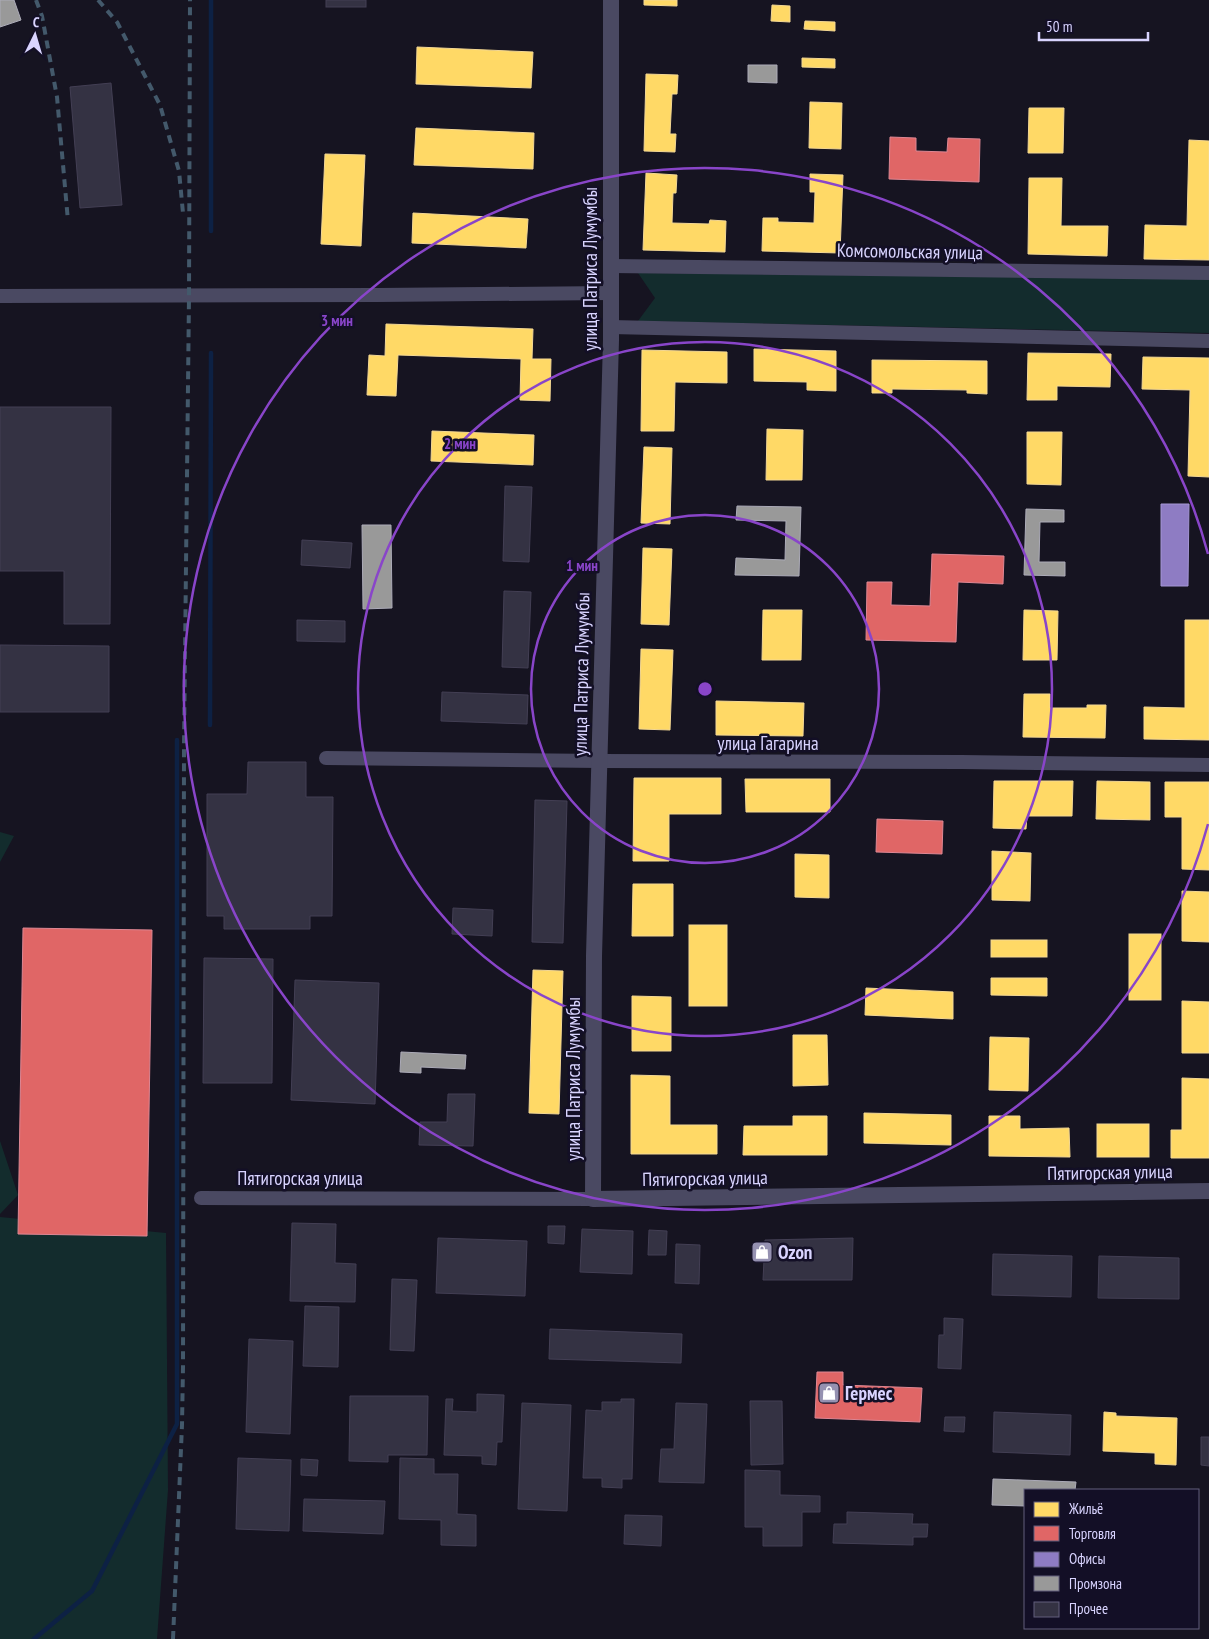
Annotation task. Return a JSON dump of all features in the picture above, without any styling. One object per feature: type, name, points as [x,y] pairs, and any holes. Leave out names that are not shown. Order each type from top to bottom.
[{"type":"street","name":"улица Патриса Лумумбы","points":[[593,1199],[594,956],[611,327],[611,0]]},
{"type":"street","name":"Комсомольская улица","points":[[610,266],[1209,273]]},
{"type":"street","points":[[0,296],[378,296],[611,293]]},
{"type":"street","points":[[611,327],[1209,341]]},
{"type":"street","name":"улица Гагарина","points":[[326,758],[961,762],[1209,766]]},
{"type":"street","name":"Пятигорская улица","points":[[201,1198],[593,1199],[1209,1191]]},
{"type":"green space","points":[[638,273],[1209,279],[1209,333],[638,321],[655,298]]},
{"type":"green space","points":[[0,832],[14,836],[0,862]]},
{"type":"green space","points":[[0,1141],[18,1195],[0,1214]]},
{"type":"green space","points":[[0,1217],[166,1233],[168,1490],[157,1639],[0,1639]]},
{"type":"building: Жильё","points":[[644,0],[677,0],[677,6],[644,5]]},
{"type":"building: Жильё","points":[[772,5],[790,6],[790,22],[771,21]]},
{"type":"building: Жильё","points":[[805,21],[835,22],[835,31],[804,29]]},
{"type":"building: Жильё","points":[[417,47],[533,52],[531,88],[416,84]]},
{"type":"building: Жильё","points":[[802,58],[835,59],[835,68],[802,67]]},
{"type":"building: Жильё","points":[[646,74],[678,75],[677,94],[672,94],[670,134],[676,134],[675,152],[644,151]]},
{"type":"building: Жильё","points":[[810,102],[842,103],[841,149],[809,148]]},
{"type":"building: Жильё","points":[[1029,108],[1064,108],[1063,153],[1028,153]]},
{"type":"building: Жильё","points":[[416,128],[534,133],[533,169],[414,165]]},
{"type":"building: Жильё","points":[[1189,140],[1209,141],[1209,260],[1144,259],[1145,225],[1187,226]]},
{"type":"building: Жильё","points":[[325,154],[365,155],[361,246],[321,244]]},
{"type":"building: Жильё","points":[[646,173],[677,175],[676,193],[673,193],[672,223],[709,224],[710,220],[726,221],[725,252],[643,250]]},
{"type":"building: Жильё","points":[[810,174],[843,175],[840,253],[762,251],[763,218],[778,218],[778,222],[814,223],[815,192],[810,192]]},
{"type":"building: Жильё","points":[[1029,178],[1062,178],[1061,226],[1108,226],[1107,256],[1028,254]]},
{"type":"building: Жильё","points":[[413,213],[528,219],[526,248],[412,243]]},
{"type":"building: Жильё","points":[[386,324],[533,329],[532,359],[551,359],[550,401],[520,400],[521,359],[398,355],[396,396],[367,395],[369,355],[385,356]]},
{"type":"building: Жильё","points":[[754,349],[836,351],[836,391],[807,390],[807,382],[754,381]]},
{"type":"building: Жильё","points":[[642,350],[727,352],[727,383],[675,382],[674,431],[641,431]]},
{"type":"building: Жильё","points":[[1028,353],[1111,354],[1110,387],[1057,386],[1057,400],[1027,400]]},
{"type":"building: Жильё","points":[[1143,357],[1209,358],[1209,477],[1188,476],[1190,390],[1142,389]]},
{"type":"building: Жильё","points":[[872,360],[987,361],[987,394],[967,393],[967,390],[892,389],[892,393],[872,393]]},
{"type":"building: Жильё","points":[[767,429],[803,430],[802,480],[766,480]]},
{"type":"building: Жильё","points":[[432,431],[534,435],[533,465],[431,461]]},
{"type":"building: Жильё","points":[[1027,432],[1062,432],[1061,485],[1027,484]]},
{"type":"building: Жильё","points":[[644,447],[672,448],[670,524],[641,523]]},
{"type":"building: Жильё","points":[[643,548],[672,549],[669,625],[641,624]]},
{"type":"building: Жильё","points":[[763,610],[802,610],[801,660],[762,660]]},
{"type":"building: Жильё","points":[[1024,610],[1058,611],[1057,660],[1023,660]]},
{"type":"building: Жильё","points":[[1185,620],[1209,620],[1209,740],[1144,739],[1144,707],[1185,708]]},
{"type":"building: Жильё","points":[[641,649],[673,650],[670,730],[639,729]]},
{"type":"building: Жильё","points":[[1024,694],[1050,694],[1050,708],[1087,708],[1087,705],[1106,705],[1105,738],[1023,737]]},
{"type":"building: Жильё","points":[[716,701],[804,703],[803,736],[716,735]]},
{"type":"building: Жильё","points":[[634,778],[721,778],[721,814],[669,814],[669,861],[633,861]]},
{"type":"building: Жильё","points":[[745,779],[830,779],[830,812],[746,812]]},
{"type":"building: Жильё","points":[[994,781],[1073,781],[1072,816],[1027,816],[1026,829],[993,828]]},
{"type":"building: Жильё","points":[[1097,781],[1150,782],[1150,820],[1096,819]]},
{"type":"building: Жильё","points":[[1165,782],[1209,782],[1209,870],[1182,869],[1182,817],[1165,817]]},
{"type":"building: Жильё","points":[[992,851],[1031,853],[1030,901],[992,900]]},
{"type":"building: Жильё","points":[[795,854],[829,855],[829,898],[795,897]]},
{"type":"building: Жильё","points":[[633,884],[673,884],[673,936],[632,936]]},
{"type":"building: Жильё","points":[[1182,891],[1209,892],[1209,942],[1182,941]]},
{"type":"building: Жильё","points":[[689,925],[727,925],[727,1006],[689,1006]]},
{"type":"building: Жильё","points":[[1129,934],[1161,934],[1161,1000],[1129,1000]]},
{"type":"building: Жильё","points":[[991,940],[1047,940],[1047,957],[991,957]]},
{"type":"building: Жильё","points":[[533,970],[563,971],[559,1114],[529,1113]]},
{"type":"building: Жильё","points":[[991,978],[1047,978],[1047,996],[991,995]]},
{"type":"building: Жильё","points":[[866,988],[953,992],[953,1019],[865,1015]]},
{"type":"building: Жильё","points":[[632,996],[671,997],[671,1051],[632,1051]]},
{"type":"building: Жильё","points":[[1182,1001],[1209,1002],[1209,1053],[1182,1053]]},
{"type":"building: Жильё","points":[[793,1035],[827,1035],[828,1085],[793,1086]]},
{"type":"building: Жильё","points":[[990,1037],[1029,1038],[1028,1091],[989,1090]]},
{"type":"building: Жильё","points":[[631,1075],[670,1076],[670,1125],[717,1125],[717,1154],[631,1154]]},
{"type":"building: Жильё","points":[[1182,1078],[1209,1079],[1209,1158],[1171,1158],[1171,1130],[1182,1130]]},
{"type":"building: Жильё","points":[[864,1113],[951,1115],[951,1145],[864,1143]]},
{"type":"building: Жильё","points":[[793,1116],[827,1116],[827,1155],[743,1155],[744,1126],[793,1126]]},
{"type":"building: Жильё","points":[[989,1116],[1020,1116],[1020,1129],[1069,1128],[1070,1157],[989,1156]]},
{"type":"building: Жильё","points":[[1097,1124],[1149,1124],[1149,1157],[1097,1157]]},
{"type":"building: Жильё","points":[[1104,1412],[1116,1413],[1116,1416],[1177,1418],[1176,1465],[1155,1464],[1155,1453],[1103,1451]]},
{"type":"building: Торговля","points":[[890,137],[916,138],[916,151],[947,152],[948,138],[980,139],[979,182],[889,179]]},
{"type":"building: Торговля","points":[[932,554],[1004,556],[1003,584],[958,582],[956,642],[866,640],[867,582],[892,582],[891,605],[930,606]]},
{"type":"building: Торговля","points":[[877,819],[943,821],[942,854],[876,852]]},
{"type":"building: Торговля","points":[[23,928],[152,930],[147,1236],[18,1234]]},
{"type":"building: Торговля","points":[[817,1372],[843,1372],[843,1385],[922,1388],[920,1422],[815,1418]]},
{"type":"building: Офисы","points":[[1161,504],[1189,504],[1188,586],[1161,586]]},
{"type":"building: Промзона","points":[[0,0],[14,0],[21,20],[0,27]]},
{"type":"building: Промзона","points":[[748,65],[777,65],[777,83],[748,82]]},
{"type":"building: Промзона","points":[[737,506],[801,507],[799,576],[735,575],[736,558],[785,560],[786,521],[736,520]]},
{"type":"building: Промзона","points":[[1026,509],[1064,510],[1064,522],[1040,522],[1039,562],[1065,562],[1065,576],[1024,575]]},
{"type":"building: Промзона","points":[[362,525],[391,525],[392,608],[363,609]]},
{"type":"building: Промзона","points":[[401,1052],[466,1055],[465,1069],[421,1067],[421,1073],[400,1072]]},
{"type":"building: Промзона","points":[[993,1479],[1076,1482],[1075,1489],[1024,1489],[1024,1506],[992,1505]]},
{"type":"building: Прочее","points":[[326,0],[366,0],[366,7],[326,7]]},
{"type":"building: Прочее","points":[[111,83],[122,205],[80,208],[70,87]]},
{"type":"building: Прочее","points":[[0,407],[111,407],[110,624],[64,624],[64,571],[0,571]]},
{"type":"building: Прочее","points":[[505,486],[532,487],[529,562],[503,561]]},
{"type":"building: Прочее","points":[[302,540],[352,543],[350,568],[301,565]]},
{"type":"building: Прочее","points":[[504,591],[531,592],[528,668],[502,667]]},
{"type":"building: Прочее","points":[[297,620],[345,621],[345,642],[297,641]]},
{"type":"building: Прочее","points":[[0,645],[109,646],[109,712],[0,712]]},
{"type":"building: Прочее","points":[[442,692],[528,695],[527,724],[441,721]]},
{"type":"building: Прочее","points":[[248,762],[306,762],[306,797],[333,797],[332,916],[310,916],[310,929],[224,929],[224,916],[207,916],[207,794],[247,794]]},
{"type":"building: Прочее","points":[[535,800],[567,801],[563,943],[532,942]]},
{"type":"building: Прочее","points":[[453,908],[493,910],[492,936],[452,934]]},
{"type":"building: Прочее","points":[[204,958],[273,959],[272,1083],[203,1083]]},
{"type":"building: Прочее","points":[[295,980],[379,983],[375,1104],[291,1100]]},
{"type":"building: Прочее","points":[[448,1094],[475,1094],[473,1146],[419,1145],[420,1122],[447,1122]]},
{"type":"building: Прочее","points":[[292,1223],[336,1224],[335,1263],[356,1264],[355,1302],[290,1301]]},
{"type":"building: Прочее","points":[[548,1226],[565,1226],[564,1244],[548,1243]]},
{"type":"building: Прочее","points":[[582,1229],[633,1231],[632,1274],[580,1272]]},
{"type":"building: Прочее","points":[[649,1230],[667,1231],[666,1255],[648,1255]]},
{"type":"building: Прочее","points":[[438,1238],[527,1241],[525,1296],[436,1293]]},
{"type":"building: Прочее","points":[[853,1238],[852,1280],[763,1280],[765,1240]]},
{"type":"building: Прочее","points":[[676,1244],[700,1245],[699,1284],[675,1283]]},
{"type":"building: Прочее","points":[[993,1254],[1072,1256],[1071,1297],[992,1295]]},
{"type":"building: Прочее","points":[[1099,1256],[1179,1258],[1179,1299],[1098,1298]]},
{"type":"building: Прочее","points":[[392,1279],[417,1280],[414,1351],[390,1350]]},
{"type":"building: Прочее","points":[[305,1306],[339,1307],[338,1367],[303,1366]]},
{"type":"building: Прочее","points":[[944,1318],[963,1319],[961,1369],[938,1368],[939,1335],[944,1335]]},
{"type":"building: Прочее","points":[[550,1329],[682,1334],[681,1363],[549,1359]]},
{"type":"building: Прочее","points":[[249,1339],[293,1341],[290,1434],[246,1432]]},
{"type":"building: Прочее","points":[[477,1394],[504,1395],[502,1442],[497,1442],[496,1465],[482,1464],[482,1456],[444,1455],[446,1399],[453,1399],[452,1411],[477,1412]]},
{"type":"building: Прочее","points":[[350,1396],[428,1396],[427,1455],[388,1455],[388,1462],[349,1461]]},
{"type":"building: Прочее","points":[[621,1399],[634,1399],[632,1479],[622,1479],[622,1488],[602,1487],[602,1478],[583,1478],[586,1410],[602,1411],[602,1402],[621,1402]]},
{"type":"building: Прочее","points":[[750,1401],[782,1401],[783,1464],[751,1465]]},
{"type":"building: Прочее","points":[[522,1403],[571,1405],[567,1511],[518,1509]]},
{"type":"building: Прочее","points":[[676,1403],[707,1404],[704,1483],[659,1482],[661,1449],[674,1449]]},
{"type":"building: Прочее","points":[[994,1412],[1071,1415],[1070,1455],[993,1452]]},
{"type":"building: Прочее","points":[[945,1417],[965,1417],[964,1432],[944,1431]]},
{"type":"building: Прочее","points":[[1201,1437],[1209,1437],[1209,1466],[1201,1465]]},
{"type":"building: Прочее","points":[[238,1458],[291,1460],[289,1531],[236,1529]]},
{"type":"building: Прочее","points":[[400,1458],[434,1459],[434,1474],[458,1474],[457,1514],[476,1515],[476,1546],[441,1545],[441,1520],[399,1519]]},
{"type":"building: Прочее","points":[[301,1459],[318,1460],[317,1476],[301,1475]]},
{"type":"building: Прочее","points":[[745,1470],[780,1471],[780,1495],[820,1496],[820,1512],[802,1512],[802,1546],[763,1546],[763,1527],[745,1527]]},
{"type":"building: Прочее","points":[[304,1499],[385,1501],[383,1534],[303,1531]]},
{"type":"building: Прочее","points":[[847,1512],[913,1514],[912,1524],[928,1524],[927,1537],[913,1537],[913,1545],[833,1543],[834,1524],[847,1524]]},
{"type":"building: Прочее","points":[[625,1515],[662,1516],[661,1546],[624,1544]]},
{"type":"waterway","points":[[211,0],[211,231]]},
{"type":"waterway","points":[[210,725],[211,353]]},
{"type":"waterway","points":[[34,1639],[92,1591],[177,1424],[177,740]]},
{"type":"railway","points":[[36,0],[42,16],[57,97],[68,221]]},
{"type":"railway","points":[[98,0],[117,22],[160,105],[179,171],[183,213]]},
{"type":"railway","points":[[173,1639],[183,1367],[184,745],[190,0]]},
{"type":"place","name":"Ozon","points":[[762,1252]]},
{"type":"place","name":"Гермес","points":[[829,1393]]}]
